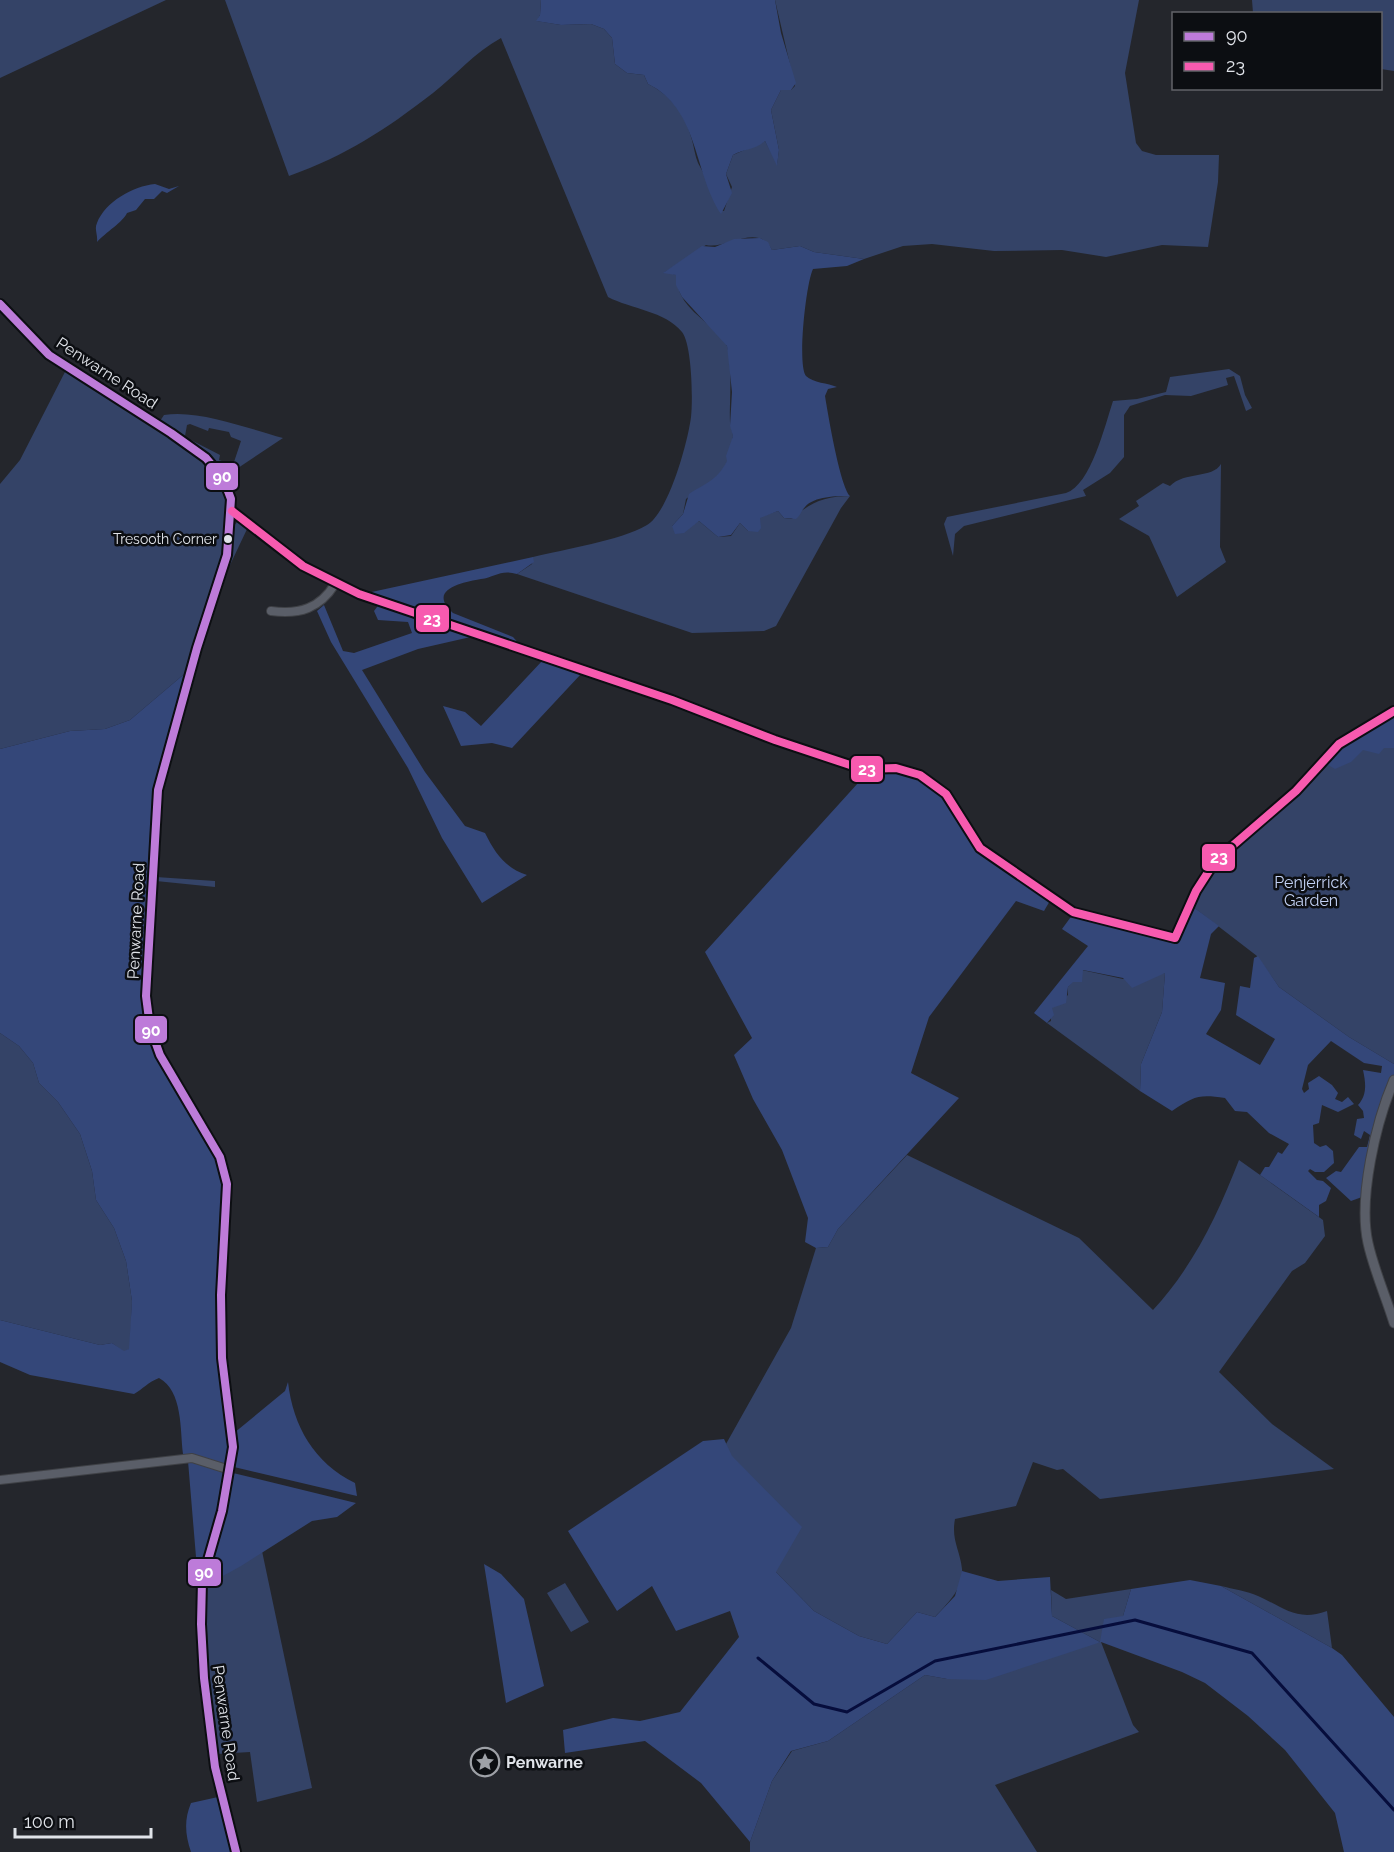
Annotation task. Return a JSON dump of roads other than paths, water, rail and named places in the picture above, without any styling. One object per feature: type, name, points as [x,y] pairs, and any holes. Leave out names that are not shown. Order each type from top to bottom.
[{"type":"street","name":"Penwarne Road","points":[[0,304],[49,355],[184,441],[206,458],[226,484],[232,511],[227,555],[196,648],[158,790],[146,996],[150,1027],[160,1055],[220,1157],[227,1184],[221,1295],[222,1358],[233,1447],[222,1511],[201,1581],[201,1624],[204,1678],[215,1767],[236,1852]]},
{"type":"street","points":[[232,511],[283,552],[335,584],[672,700],[766,737],[850,765],[866,769],[891,767],[914,773],[934,783],[946,794],[980,848],[1073,912],[1175,938],[1196,891],[1216,860],[1296,791],[1339,744],[1394,711]]},
{"type":"street","points":[[272,610],[294,611],[316,606],[326,599],[335,584]]},
{"type":"street","points":[[1394,1080],[1367,1172],[1365,1207],[1368,1242],[1394,1323]]},
{"type":"street","points":[[0,1480],[192,1458],[230,1470]]},
{"type":"waterway","points":[[758,1658],[814,1704],[847,1712],[935,1661],[1135,1620],[1252,1653],[1394,1810]]},
{"type":"place","name":"Tresooth Corner","points":[[228,539]]},
{"type":"place","name":"Penwarne","points":[[485,1762]]},
{"type":"park label","name":"Penjerrick Garden","points":[[1311,891]]}]
